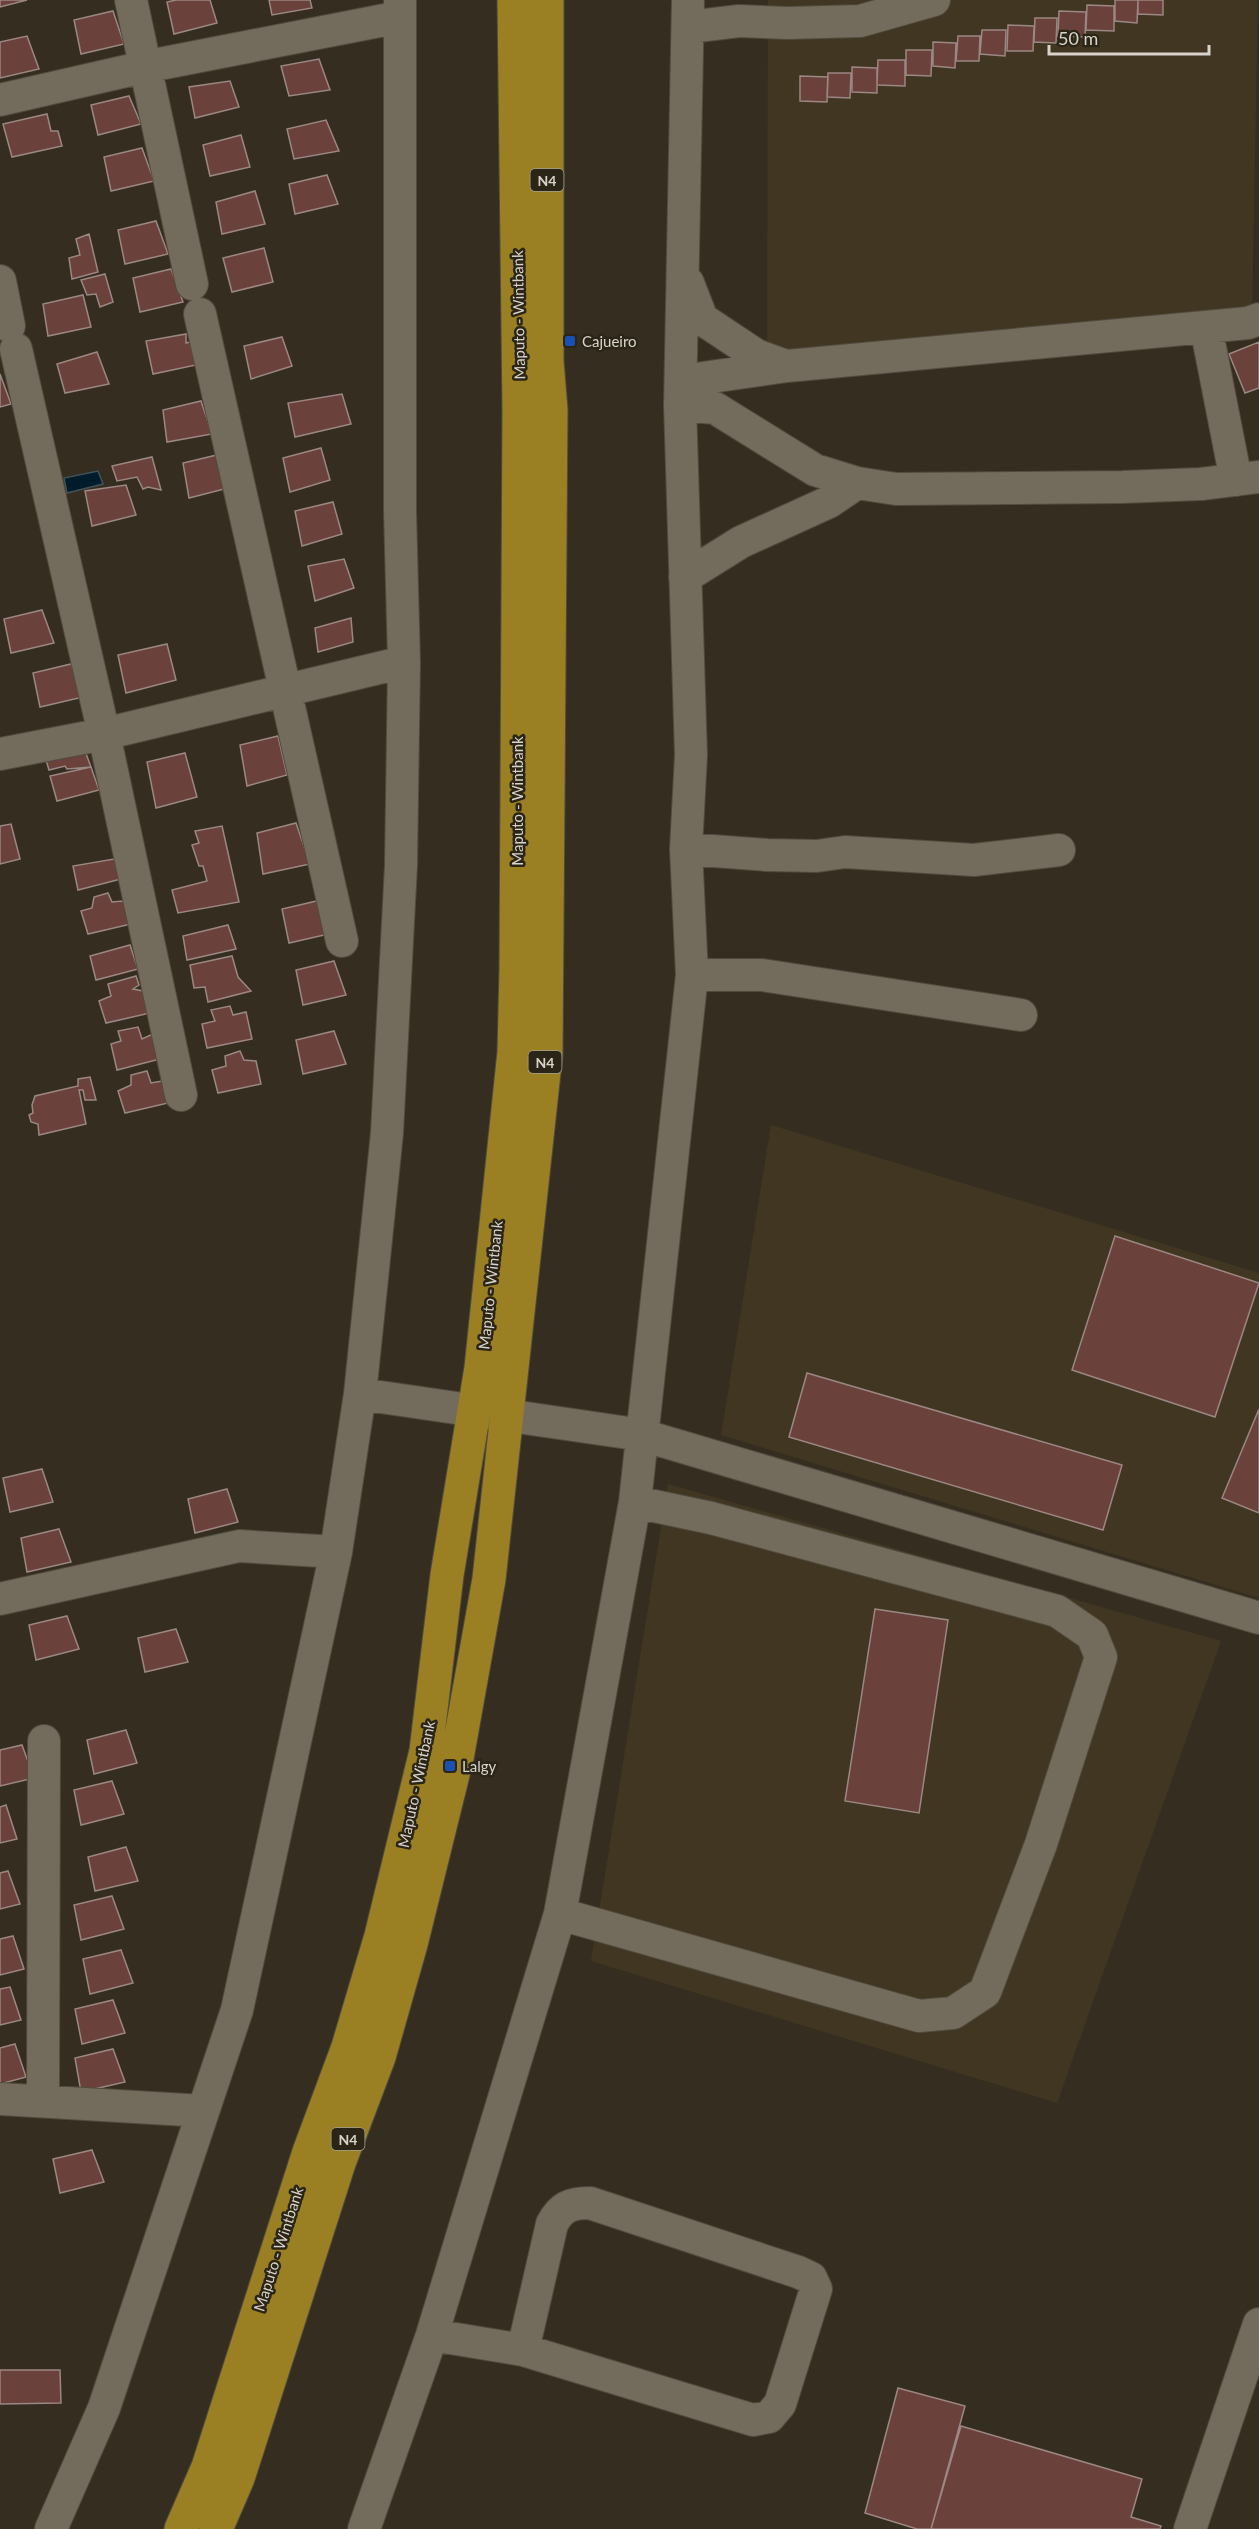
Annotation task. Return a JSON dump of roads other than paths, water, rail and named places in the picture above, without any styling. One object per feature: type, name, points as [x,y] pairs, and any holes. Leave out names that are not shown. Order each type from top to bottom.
[{"type":"highway","name":"Maputo - Wintbank","points":[[181,2529],[208,2467],[309,2152],[348,2046],[381,1936],[426,1751],[447,1575],[475,1411],[514,1052],[516,981],[519,400],[514,0]]},
{"type":"highway","name":"Maputo - Wintbank","points":[[216,2529],[238,2478],[339,2163],[379,2057],[411,1944],[457,1758],[489,1579],[546,1054],[551,410],[547,361],[547,0]]},
{"type":"street","points":[[131,0],[192,284]]},
{"type":"street","points":[[364,2529],[432,2335],[560,1914],[635,1502],[692,975],[686,849],[691,755],[681,393],[688,14],[739,21],[788,23],[860,21],[934,0]]},
{"type":"street","points":[[0,100],[400,9],[400,488],[404,662],[401,865],[387,1121],[360,1394],[336,1552],[237,2010],[104,2408],[51,2529]]},
{"type":"street","points":[[682,268],[702,319],[756,355],[787,366]]},
{"type":"street","points":[[0,281],[104,734],[181,1095]]},
{"type":"street","points":[[200,314],[342,941]]},
{"type":"street","points":[[681,393],[787,366],[1248,323],[1259,319]]},
{"type":"street","points":[[681,393],[716,408],[815,470],[857,483],[896,489],[1031,490],[1247,479],[1206,327]]},
{"type":"street","points":[[685,577],[741,542],[829,502],[857,483]]},
{"type":"street","points":[[0,754],[104,734],[404,662]]},
{"type":"street","points":[[686,849],[817,856],[844,852],[974,860],[1059,850]]},
{"type":"street","points":[[692,975],[762,975],[1021,1015]]},
{"type":"street","points":[[360,1394],[642,1435],[1259,1618]]},
{"type":"street","points":[[560,1914],[919,2016],[953,2013],[985,1992],[1041,1844],[1101,1657],[1092,1635],[1057,1611],[711,1518],[635,1502]]},
{"type":"street","points":[[0,1599],[239,1546],[336,1552]]},
{"type":"street","points":[[43,2101],[44,1741]]},
{"type":"street","points":[[0,2100],[203,2111]]},
{"type":"street","points":[[432,2335],[523,2350],[753,2420],[769,2416],[780,2404],[816,2289],[812,2278],[798,2272],[590,2203],[567,2205],[558,2213],[552,2224],[523,2350]]},
{"type":"street","points":[[1190,2529],[1259,2325]]},
{"type":"water","points":[[98,471],[103,484],[67,493],[64,478]]},
{"type":"place","name":"Cajueiro","points":[[570,341]]},
{"type":"place","name":"Lalgy","points":[[450,1766]]}]
